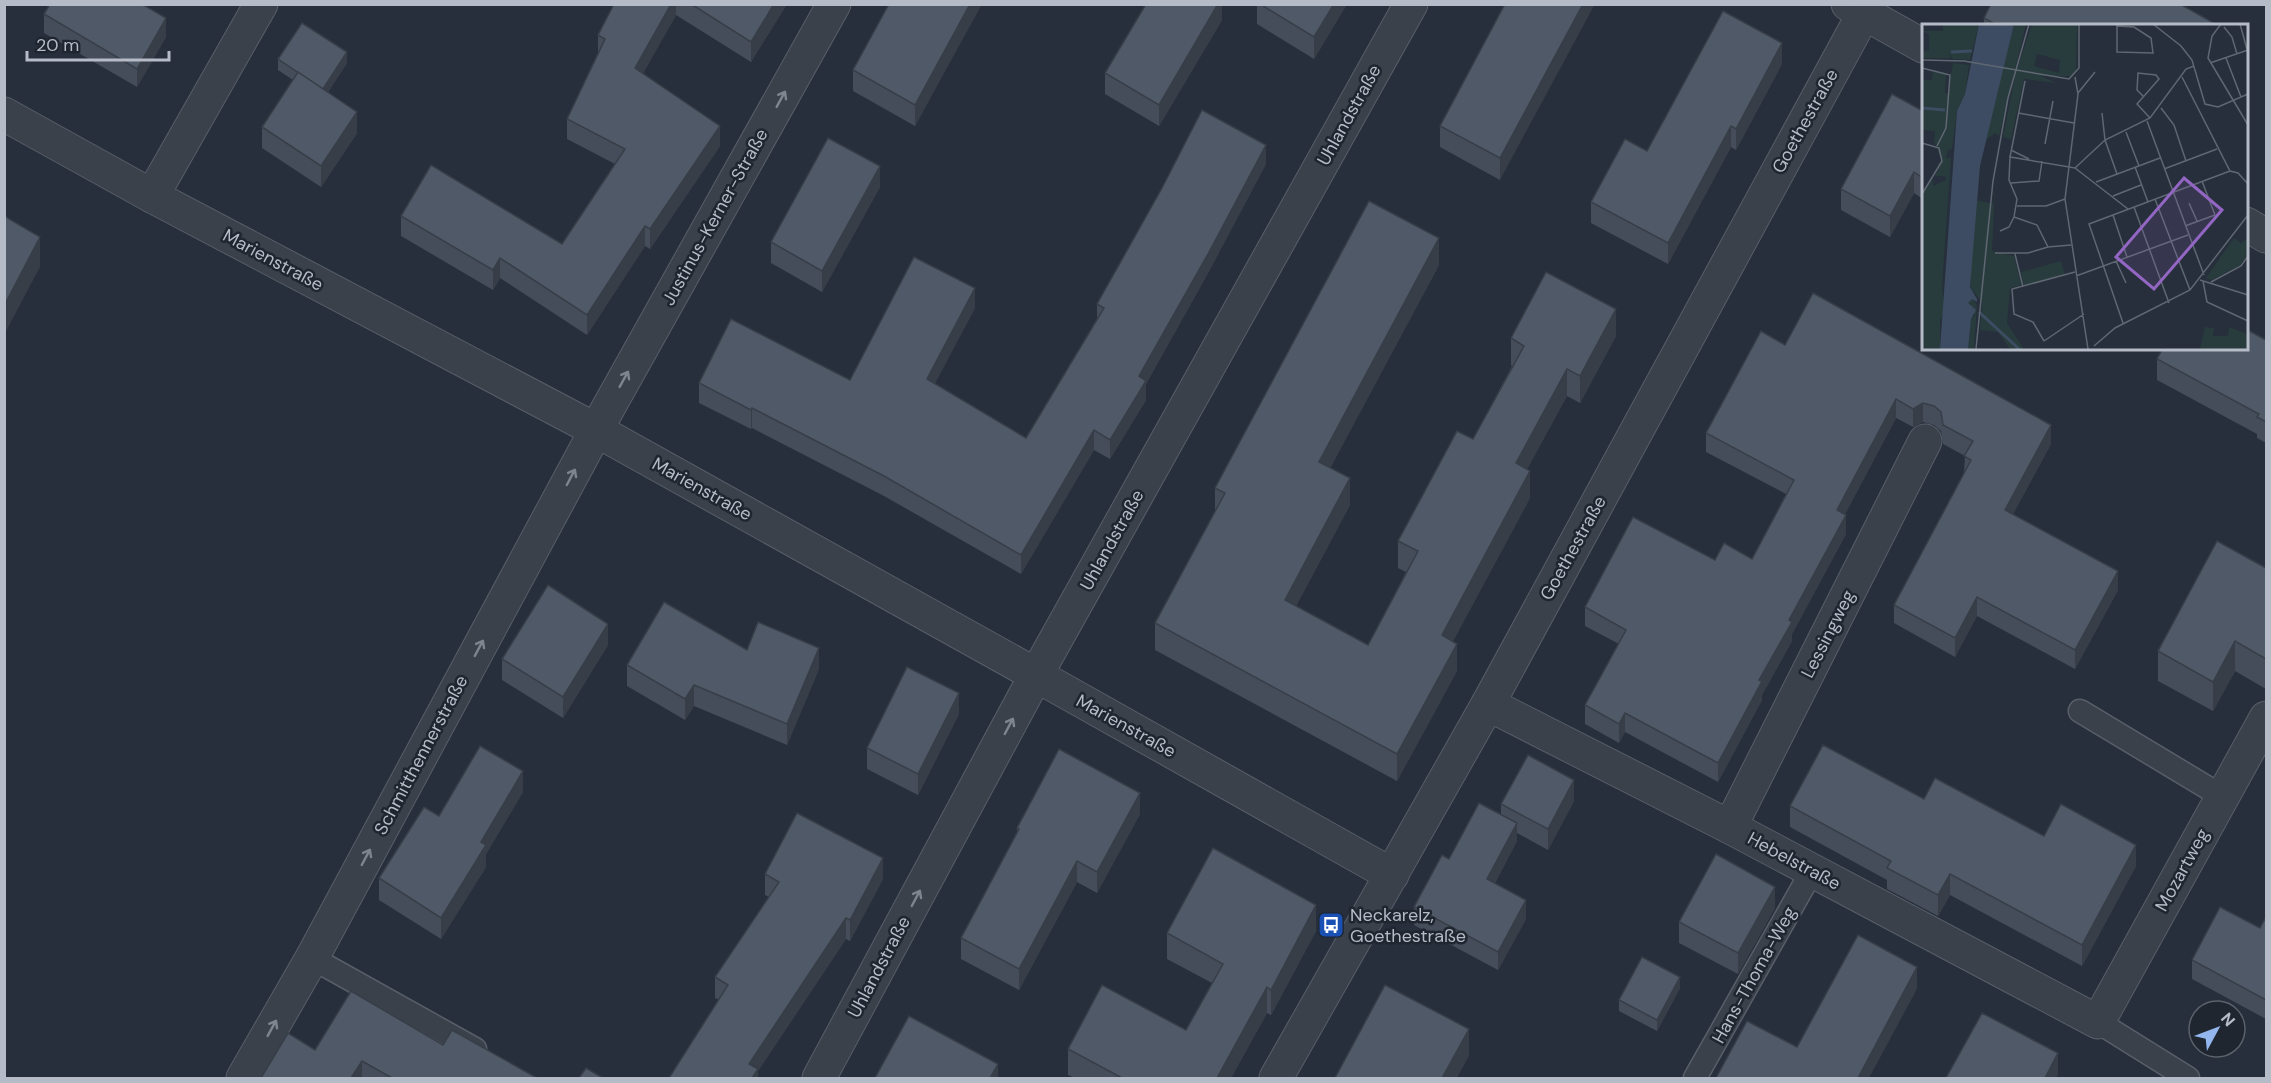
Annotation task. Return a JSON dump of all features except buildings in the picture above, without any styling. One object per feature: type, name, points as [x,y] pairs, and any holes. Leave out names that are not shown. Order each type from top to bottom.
[{"type":"street","points":[[152,195],[261,4]]},
{"type":"street","name":"Justinus-Kerner-Straße","points":[[596,430],[834,4]]},
{"type":"street","name":"Uhlandstraße","points":[[819,1078],[1036,675],[1411,4]]},
{"type":"street","points":[[1860,8],[1922,45]]},
{"type":"street","name":"Goethestraße","points":[[1275,1078],[1488,704],[1860,8]]},
{"type":"street","name":"Marienstraße","points":[[4,114],[596,430],[1392,876]]},
{"type":"street","points":[[2247,225],[2266,236]]},
{"type":"street","name":"Schmitthennerstraße","points":[[243,1078],[312,958],[596,430]]},
{"type":"street","name":"Lessingweg","points":[[1730,827],[1925,441]]},
{"type":"street","name":"Hebelstraße","points":[[1488,704],[1730,827],[2098,1022]]},
{"type":"street","name":"Mozartweg","points":[[2098,1022],[2266,718]]},
{"type":"lane","points":[[2080,711],[2223,797]]},
{"type":"lane","name":"Hans-Thoma-Weg","points":[[1695,1078],[1812,871]]},
{"type":"lane","points":[[312,958],[489,1057]]},
{"type":"lane","points":[[2098,1022],[2188,1078]]},
{"type":"place","name":"Neckarelz, Goethestraße","points":[[1331,925]]}]
